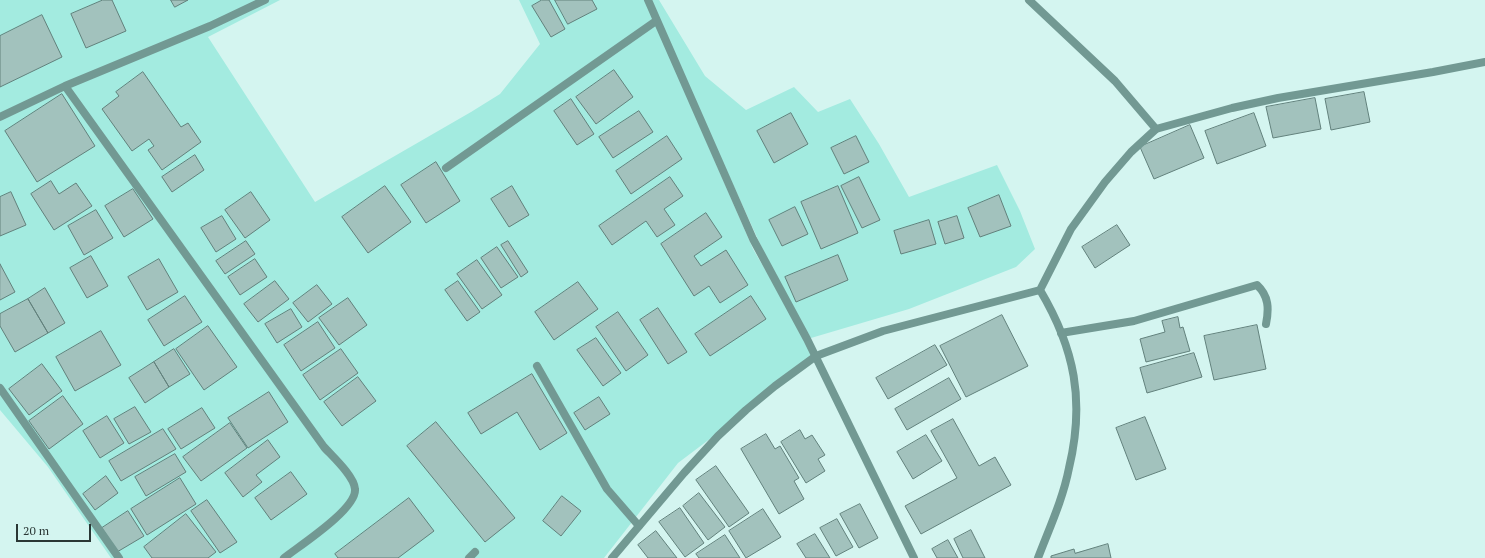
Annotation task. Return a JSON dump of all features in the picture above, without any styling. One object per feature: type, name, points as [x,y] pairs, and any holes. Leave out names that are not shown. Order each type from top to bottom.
[{"type":"street","points":[[0,117],[65,86],[210,26],[265,0]]},
{"type":"street","points":[[648,0],[704,123],[729,187],[753,239],[816,356],[914,558]]},
{"type":"street","points":[[1029,0],[1115,81],[1156,129]]},
{"type":"street","points":[[446,168],[656,20]]},
{"type":"street","points":[[612,558],[684,473],[746,410],[794,371],[816,356],[883,331],[1040,290],[1071,229],[1105,182],[1131,152],[1156,129],[1225,110],[1278,98],[1485,62]]},
{"type":"street","points":[[65,86],[324,447],[352,479],[355,488],[354,496],[345,510],[284,558]]},
{"type":"street","points":[[1061,333],[1134,321],[1257,285],[1264,291],[1269,309],[1266,324]]},
{"type":"street","points":[[1038,558],[1069,469],[1078,414],[1076,385],[1071,360],[1051,309],[1040,290]]},
{"type":"street","points":[[537,366],[607,489],[639,526]]},
{"type":"street","points":[[0,388],[119,558]]},
{"type":"green space","points":[[0,0],[280,0],[208,37],[315,202],[500,94],[540,44],[519,0],[645,0],[753,249],[817,358],[678,463],[604,558],[111,558],[48,467],[0,410]]},
{"type":"green space","points":[[649,0],[659,0],[705,76],[746,110],[794,87],[818,112],[850,99],[879,144],[909,197],[997,165],[1020,211],[1035,249],[1016,267],[909,309],[811,338],[781,290]]},
{"type":"building","points":[[103,0],[112,0],[126,31],[86,48],[71,14]]},
{"type":"building","points":[[171,0],[188,0],[175,7]]},
{"type":"building","points":[[542,0],[549,0],[565,29],[551,37],[532,6]]},
{"type":"building","points":[[555,0],[592,0],[597,9],[568,24]]},
{"type":"building","points":[[42,15],[62,57],[0,87],[0,36]]},
{"type":"building","points":[[614,70],[633,97],[596,124],[576,97]]},
{"type":"building","points":[[143,72],[181,127],[188,123],[201,142],[162,170],[148,150],[154,146],[149,139],[132,151],[102,109],[119,96],[116,92]]},
{"type":"building","points":[[1364,92],[1370,122],[1331,130],[1325,99]]},
{"type":"building","points":[[62,94],[95,146],[37,182],[5,131]]},
{"type":"building","points":[[1315,98],[1321,129],[1273,138],[1266,107]]},
{"type":"building","points":[[571,99],[594,134],[577,145],[554,111]]},
{"type":"building","points":[[639,111],[653,132],[613,158],[599,137]]},
{"type":"building","points":[[791,113],[808,144],[774,163],[757,131]]},
{"type":"building","points":[[1254,113],[1266,146],[1217,164],[1205,131]]},
{"type":"building","points":[[1190,125],[1204,158],[1154,179],[1140,147]]},
{"type":"building","points":[[667,136],[682,159],[631,194],[616,171]]},
{"type":"building","points":[[856,136],[869,162],[844,174],[831,148]]},
{"type":"building","points":[[195,155],[204,170],[172,192],[162,177]]},
{"type":"building","points":[[436,162],[460,201],[426,223],[401,185]]},
{"type":"building","points":[[670,177],[683,196],[664,209],[675,225],[657,237],[646,221],[612,245],[599,226]]},
{"type":"building","points":[[859,177],[880,220],[862,228],[841,186]]},
{"type":"building","points":[[51,181],[59,194],[76,183],[92,206],[54,230],[31,194]]},
{"type":"building","points":[[385,186],[411,222],[368,253],[342,217]]},
{"type":"building","points":[[512,186],[529,215],[509,227],[491,199]]},
{"type":"building","points":[[838,186],[858,233],[821,249],[801,202]]},
{"type":"building","points":[[133,189],[153,219],[124,237],[105,206]]},
{"type":"building","points":[[11,192],[26,225],[0,236],[0,197]]},
{"type":"building","points":[[251,192],[270,220],[245,238],[225,210]]},
{"type":"building","points":[[999,195],[1011,226],[980,237],[968,208]]},
{"type":"building","points":[[795,207],[808,234],[782,246],[769,220]]},
{"type":"building","points":[[96,210],[113,238],[84,255],[68,226]]},
{"type":"building","points":[[706,213],[722,237],[694,256],[701,266],[726,250],[748,285],[720,303],[709,286],[694,296],[661,244]]},
{"type":"building","points":[[222,216],[236,239],[216,252],[201,228]]},
{"type":"building","points":[[957,216],[964,238],[945,244],[938,222]]},
{"type":"building","points":[[929,220],[936,244],[901,254],[894,231]]},
{"type":"building","points":[[1117,225],[1130,245],[1095,268],[1082,247]]},
{"type":"building","points":[[246,241],[255,254],[225,274],[216,261]]},
{"type":"building","points":[[508,241],[528,272],[521,277],[501,245]]},
{"type":"building","points":[[497,247],[518,277],[501,288],[481,258]]},
{"type":"building","points":[[838,255],[848,280],[796,302],[785,277]]},
{"type":"building","points":[[91,256],[108,286],[87,298],[70,268]]},
{"type":"building","points":[[159,259],[178,292],[147,310],[128,277]]},
{"type":"building","points":[[255,259],[267,277],[240,295],[228,277]]},
{"type":"building","points":[[477,260],[502,295],[482,309],[457,274]]},
{"type":"building","points":[[0,264],[15,292],[0,300]]},
{"type":"building","points":[[275,281],[289,299],[258,322],[244,304]]},
{"type":"building","points":[[458,281],[480,312],[467,321],[445,290]]},
{"type":"building","points":[[578,282],[598,309],[554,340],[535,312]]},
{"type":"building","points":[[317,285],[332,304],[308,322],[293,303]]},
{"type":"building","points":[[45,288],[65,323],[48,333],[28,299]]},
{"type":"building","points":[[185,296],[202,322],[164,346],[148,320]]},
{"type":"building","points":[[751,296],[766,319],[710,356],[695,334]]},
{"type":"building","points":[[348,298],[367,325],[339,345],[319,318]]},
{"type":"building","points":[[28,299],[48,333],[15,352],[0,326],[0,314]]},
{"type":"building","points":[[658,308],[687,352],[668,364],[640,320]]},
{"type":"building","points":[[291,309],[302,327],[277,343],[265,324]]},
{"type":"building","points":[[618,312],[648,355],[626,371],[596,327]]},
{"type":"building","points":[[1002,315],[1028,366],[966,397],[940,346]]},
{"type":"building","points":[[1178,317],[1180,328],[1183,327],[1190,351],[1146,362],[1140,339],[1165,332],[1162,321]]},
{"type":"building","points":[[318,322],[335,348],[301,371],[284,345]]},
{"type":"building","points":[[1257,325],[1266,369],[1214,380],[1204,336]]},
{"type":"building","points":[[208,326],[237,367],[204,390],[176,349]]},
{"type":"building","points":[[101,331],[121,365],[75,391],[56,357]]},
{"type":"building","points":[[596,338],[621,373],[603,386],[577,350]]},
{"type":"building","points":[[935,345],[947,365],[888,399],[876,378]]},
{"type":"building","points":[[174,349],[190,374],[169,387],[154,362]]},
{"type":"building","points":[[341,349],[358,373],[320,400],[303,375]]},
{"type":"building","points":[[1194,353],[1202,377],[1147,393],[1140,368]]},
{"type":"building","points":[[154,362],[169,387],[145,403],[129,378]]},
{"type":"building","points":[[42,364],[62,391],[29,415],[9,389]]},
{"type":"building","points":[[532,374],[567,433],[540,450],[517,412],[481,434],[468,413]]},
{"type":"building","points":[[358,377],[376,401],[342,426],[324,402]]},
{"type":"building","points":[[949,378],[961,399],[907,430],[895,409]]},
{"type":"building","points":[[269,392],[288,422],[248,448],[228,418]]},
{"type":"building","points":[[63,396],[83,424],[49,449],[29,421]]},
{"type":"building","points":[[599,397],[610,414],[585,430],[574,413]]},
{"type":"building","points":[[135,407],[151,432],[129,444],[114,419]]},
{"type":"building","points":[[202,408],[215,428],[181,449],[168,429]]},
{"type":"building","points":[[107,416],[124,443],[100,458],[83,431]]},
{"type":"building","points":[[1145,417],[1166,469],[1136,480],[1116,428]]},
{"type":"building","points":[[953,419],[979,466],[995,457],[1011,485],[921,534],[905,506],[957,478],[931,431]]},
{"type":"building","points":[[436,422],[515,518],[485,542],[407,446]]},
{"type":"building","points":[[230,423],[247,448],[201,481],[183,457]]},
{"type":"building","points":[[163,429],[176,449],[121,481],[109,461]]},
{"type":"building","points":[[800,430],[805,439],[812,435],[825,455],[818,459],[825,471],[806,483],[781,442]]},
{"type":"building","points":[[766,434],[775,449],[780,446],[799,478],[794,481],[804,499],[779,514],[741,449]]},
{"type":"building","points":[[926,435],[942,461],[913,479],[897,452]]},
{"type":"building","points":[[268,440],[280,457],[256,475],[262,482],[243,497],[225,473]]},
{"type":"building","points":[[175,454],[186,472],[146,496],[135,477]]},
{"type":"building","points":[[716,466],[749,513],[729,527],[696,480]]},
{"type":"building","points":[[291,472],[307,494],[271,520],[255,498]]},
{"type":"building","points":[[106,476],[118,493],[95,510],[83,494]]},
{"type":"building","points":[[180,478],[196,504],[147,535],[131,509]]},
{"type":"building","points":[[699,493],[725,527],[708,540],[683,506]]},
{"type":"building","points":[[562,496],[581,511],[561,536],[543,521]]},
{"type":"building","points":[[409,498],[434,531],[398,558],[338,558],[335,554]]},
{"type":"building","points":[[207,500],[237,542],[220,553],[191,511]]},
{"type":"building","points":[[860,504],[878,538],[859,548],[840,514]]},
{"type":"building","points":[[680,508],[704,543],[685,557],[659,522]]},
{"type":"building","points":[[763,509],[781,537],[746,558],[729,531]]},
{"type":"building","points":[[128,511],[144,536],[117,552],[102,528]]},
{"type":"building","points":[[186,514],[216,552],[208,558],[152,558],[144,547]]},
{"type":"building","points":[[837,519],[853,547],[836,556],[820,528]]},
{"type":"building","points":[[971,530],[985,558],[963,558],[954,539]]},
{"type":"building","points":[[656,531],[677,558],[648,558],[638,545]]},
{"type":"building","points":[[815,534],[830,558],[806,558],[797,544]]},
{"type":"building","points":[[725,535],[740,558],[699,558],[696,554]]},
{"type":"building","points":[[948,540],[958,558],[937,558],[932,549]]},
{"type":"building","points":[[1108,544],[1111,558],[1051,558],[1051,556],[1074,549],[1075,553]]}]
